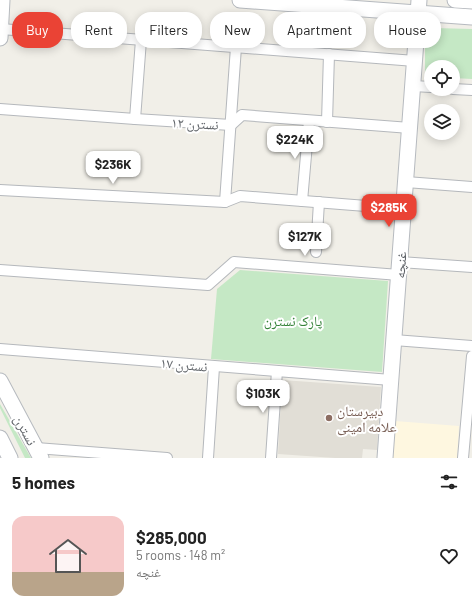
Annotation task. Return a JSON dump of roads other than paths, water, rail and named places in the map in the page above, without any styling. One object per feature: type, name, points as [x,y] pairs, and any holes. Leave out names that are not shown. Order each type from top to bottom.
[{"type":"street","points":[[2,0],[0,33],[135,40]]},
{"type":"street","points":[[240,0],[419,6],[472,17]]},
{"type":"street","points":[[455,0],[472,1]]},
{"type":"street","name":"غنچه","points":[[385,458],[419,6]]},
{"type":"street","points":[[135,119],[139,48]]},
{"type":"street","points":[[226,202],[236,48]]},
{"type":"street","points":[[249,48],[415,61]]},
{"type":"street","points":[[327,122],[329,54]]},
{"type":"street","points":[[413,86],[424,87]]},
{"type":"street","points":[[460,89],[472,90]]},
{"type":"street","name":"نسترن ۱۲","points":[[0,109],[230,125],[242,115],[410,128]]},
{"type":"street","points":[[302,201],[309,120]]},
{"type":"street","points":[[406,182],[472,188]]},
{"type":"street","points":[[0,190],[226,202],[240,196],[404,209]]},
{"type":"street","points":[[316,252],[318,202]]},
{"type":"street","points":[[0,270],[208,286],[234,262],[399,268],[472,267]]},
{"type":"street","points":[[394,340],[472,346]]},
{"type":"street","name":"نسترن ۱۷","points":[[0,349],[391,380]]},
{"type":"street","points":[[463,458],[468,442],[472,356]]},
{"type":"street","points":[[208,458],[214,367]]},
{"type":"street","points":[[271,458],[277,371]]},
{"type":"street","name":"نسترن","points":[[0,381],[38,453]]},
{"type":"street","points":[[0,438],[10,458]]},
{"type":"street","points":[[38,453],[167,458]]},
{"type":"place","name":"دبیرستان علامه امینی","points":[[329,418]]},
{"type":"park label","name":"پارک نسترن","points":[[293,320]]}]
